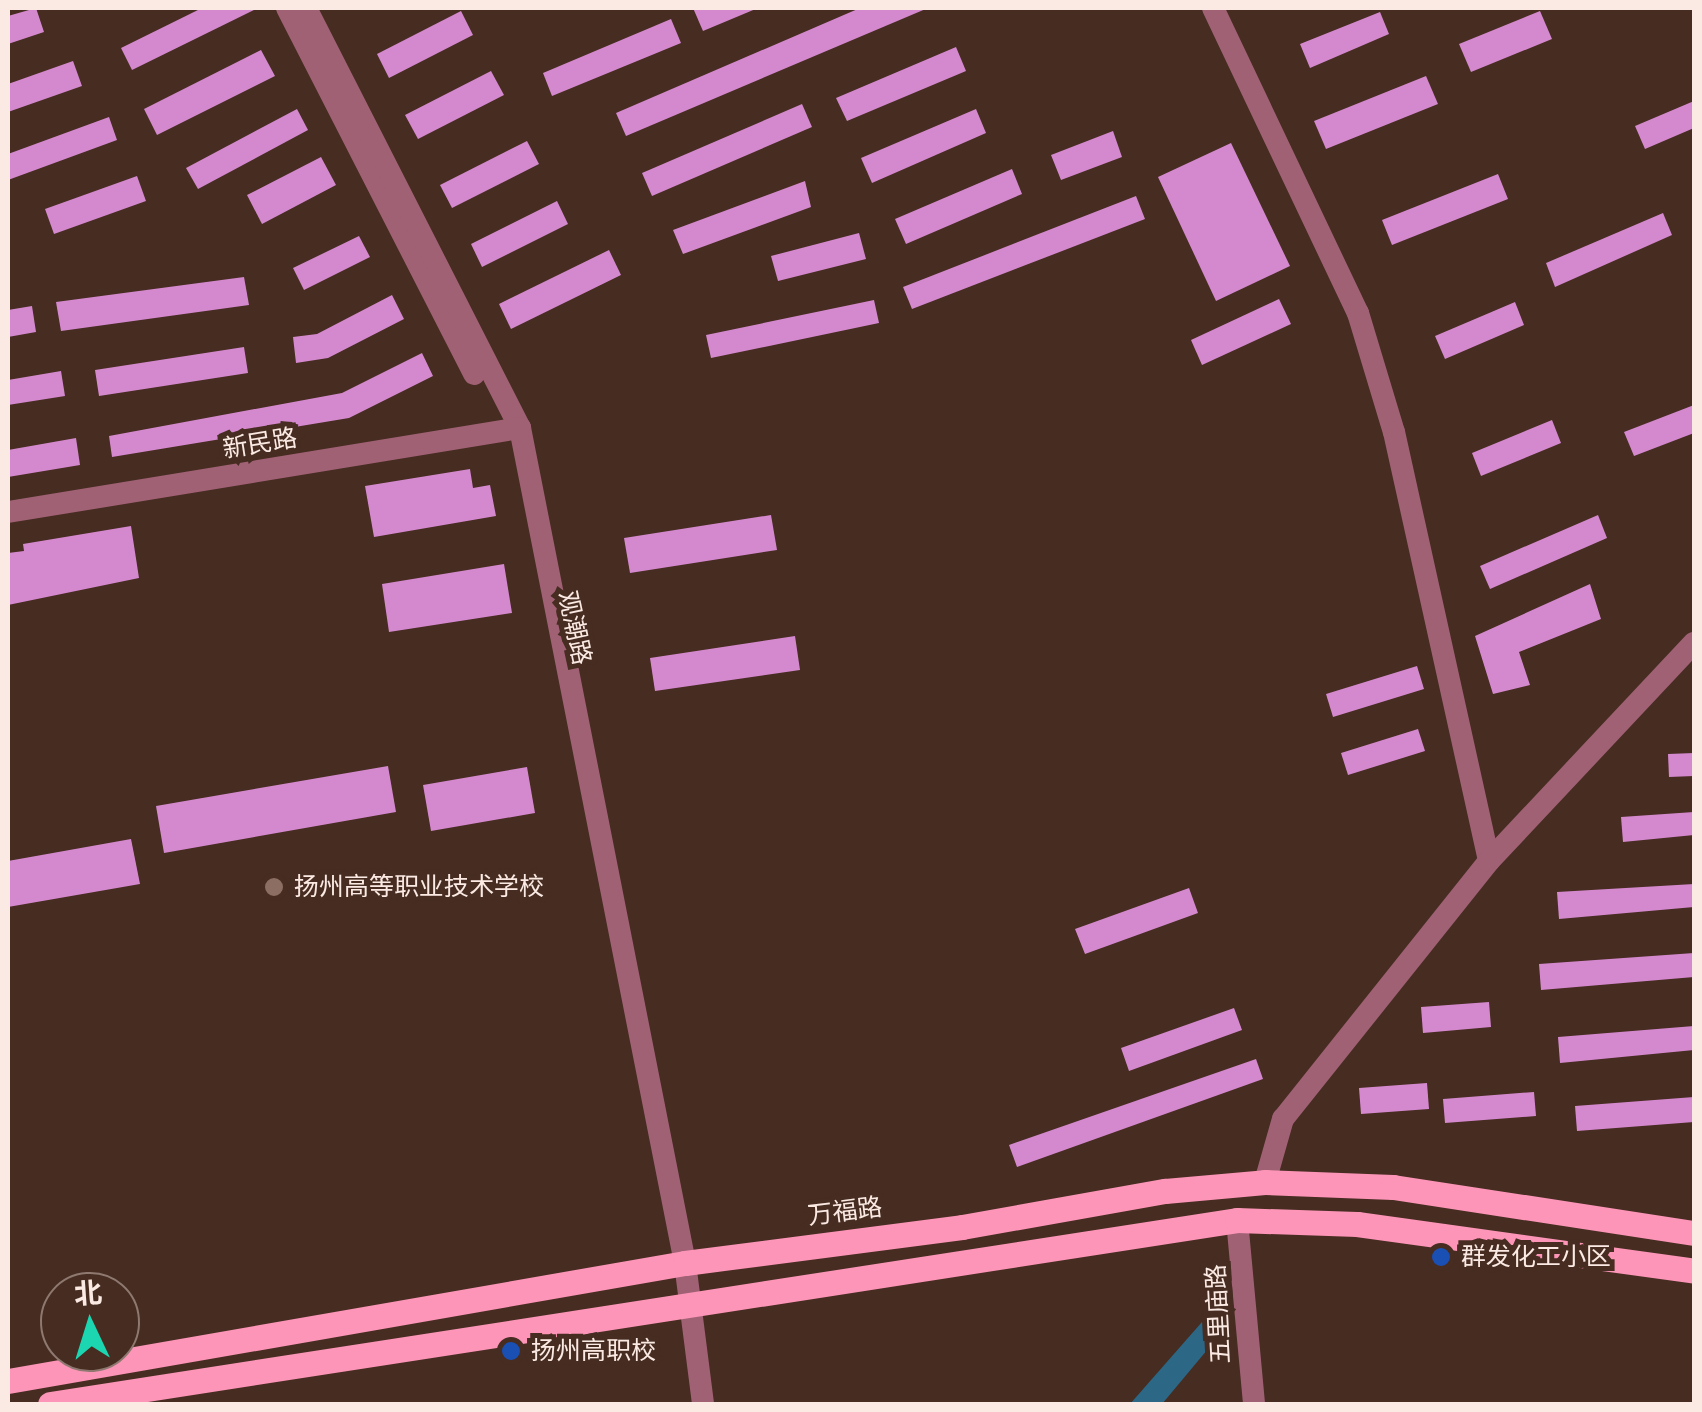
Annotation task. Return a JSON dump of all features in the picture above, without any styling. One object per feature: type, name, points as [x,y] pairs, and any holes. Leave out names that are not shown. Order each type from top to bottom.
[{"type":"main road","name":"万福路","points":[[10,1381],[678,1265],[1266,1182],[1393,1187],[1694,1233]]},
{"type":"main road","points":[[50,1404],[685,1302],[1237,1220],[1357,1224],[1694,1271]]},
{"type":"street","name":"观潮路","points":[[287,8],[512,431]]},
{"type":"street","name":"观潮路","points":[[306,8],[512,431],[703,1404]]},
{"type":"street","points":[[1212,8],[1358,313],[1394,432],[1489,861]]},
{"type":"street","name":"新民路","points":[[8,512],[512,431]]},
{"type":"street","points":[[1266,1182],[1283,1119],[1489,861],[1694,643]]},
{"type":"street","name":"五里庙路","points":[[1237,1220],[1254,1404]]},
{"type":"water","points":[[1202,1322],[1223,1331],[1162,1404],[1130,1404]]},
{"type":"building","points":[[36,8],[44,32],[8,44],[8,16]]},
{"type":"building","points":[[202,8],[258,8],[132,70],[121,48]]},
{"type":"building","points":[[693,8],[758,8],[703,31]]},
{"type":"building","points":[[860,8],[928,8],[626,136],[616,113]]},
{"type":"building","points":[[461,11],[473,35],[389,78],[377,54]]},
{"type":"building","points":[[1540,11],[1552,39],[1471,72],[1459,44]]},
{"type":"building","points":[[1380,12],[1389,34],[1310,68],[1300,44]]},
{"type":"building","points":[[671,19],[681,43],[552,96],[543,73]]},
{"type":"building","points":[[956,47],[966,71],[847,121],[836,98]]},
{"type":"building","points":[[261,50],[275,76],[157,135],[144,109]]},
{"type":"building","points":[[73,61],[82,86],[8,112],[8,84]]},
{"type":"building","points":[[491,71],[504,95],[418,139],[405,115]]},
{"type":"building","points":[[1426,76],[1438,104],[1326,149],[1314,121]]},
{"type":"building","points":[[1694,101],[1694,128],[1645,149],[1635,126]]},
{"type":"building","points":[[802,104],[812,127],[652,196],[642,173]]},
{"type":"building","points":[[297,109],[308,130],[198,189],[186,168]]},
{"type":"building","points":[[976,109],[986,133],[872,183],[861,158]]},
{"type":"building","points":[[109,117],[117,140],[8,180],[8,154]]},
{"type":"building","points":[[1113,131],[1122,157],[1061,180],[1051,155]]},
{"type":"building","points":[[527,141],[539,164],[452,208],[440,185]]},
{"type":"building","points":[[1231,143],[1290,266],[1216,301],[1158,177]]},
{"type":"building","points":[[321,157],[336,185],[262,224],[247,195]]},
{"type":"building","points":[[1012,169],[1022,194],[906,244],[895,219]]},
{"type":"building","points":[[1498,174],[1508,199],[1392,245],[1382,220]]},
{"type":"building","points":[[137,176],[146,201],[54,234],[45,209]]},
{"type":"building","points":[[805,181],[811,207],[683,254],[673,230]]},
{"type":"building","points":[[1136,196],[1145,219],[912,309],[903,287]]},
{"type":"building","points":[[557,201],[568,224],[482,267],[471,244]]},
{"type":"building","points":[[1663,213],[1672,235],[1555,287],[1546,263]]},
{"type":"building","points":[[859,233],[866,259],[778,281],[771,256]]},
{"type":"building","points":[[359,236],[370,257],[304,290],[293,268]]},
{"type":"building","points":[[609,250],[621,275],[511,329],[499,304]]},
{"type":"building","points":[[244,277],[249,305],[61,331],[56,302]]},
{"type":"building","points":[[392,295],[404,319],[328,358],[296,363],[293,337],[317,334]]},
{"type":"building","points":[[1279,299],[1291,324],[1202,365],[1191,340]]},
{"type":"building","points":[[874,300],[879,323],[711,358],[706,335]]},
{"type":"building","points":[[1515,302],[1524,325],[1445,359],[1435,336]]},
{"type":"building","points":[[32,306],[36,332],[8,337],[8,310]]},
{"type":"building","points":[[244,347],[248,373],[99,396],[95,370]]},
{"type":"building","points":[[422,353],[433,376],[349,418],[112,457],[109,436],[342,393]]},
{"type":"building","points":[[61,371],[65,396],[8,405],[8,380]]},
{"type":"building","points":[[1694,405],[1694,433],[1634,456],[1624,432]]},
{"type":"building","points":[[1552,420],[1561,443],[1481,476],[1472,453]]},
{"type":"building","points":[[76,438],[80,465],[8,477],[8,450]]},
{"type":"building","points":[[470,469],[473,488],[490,485],[496,516],[374,537],[365,486]]},
{"type":"building","points":[[771,515],[777,550],[630,573],[624,538]]},
{"type":"building","points":[[1598,515],[1607,538],[1490,589],[1480,566]]},
{"type":"building","points":[[131,526],[139,578],[8,605],[8,553],[24,551],[23,544]]},
{"type":"building","points":[[504,564],[512,613],[389,632],[382,584]]},
{"type":"building","points":[[1590,584],[1601,619],[1519,652],[1530,685],[1493,694],[1475,636]]},
{"type":"building","points":[[795,636],[800,670],[655,691],[650,658]]},
{"type":"building","points":[[1417,666],[1424,689],[1333,717],[1326,694]]},
{"type":"building","points":[[1418,729],[1425,751],[1348,775],[1341,753]]},
{"type":"building","points":[[1694,753],[1694,776],[1669,777],[1668,754]]},
{"type":"building","points":[[388,766],[396,812],[164,853],[156,806]]},
{"type":"building","points":[[527,767],[535,813],[431,831],[423,785]]},
{"type":"building","points":[[1694,812],[1694,835],[1623,842],[1621,817]]},
{"type":"building","points":[[131,839],[140,884],[8,907],[8,861]]},
{"type":"building","points":[[1694,884],[1694,907],[1559,919],[1557,892]]},
{"type":"building","points":[[1189,888],[1198,913],[1085,954],[1075,929]]},
{"type":"building","points":[[1694,953],[1694,977],[1541,990],[1539,964]]},
{"type":"building","points":[[1489,1002],[1491,1027],[1423,1033],[1421,1007]]},
{"type":"building","points":[[1234,1008],[1242,1030],[1129,1071],[1121,1048]]},
{"type":"building","points":[[1694,1026],[1694,1050],[1560,1063],[1558,1037]]},
{"type":"building","points":[[1256,1059],[1263,1079],[1017,1167],[1009,1145]]},
{"type":"building","points":[[1427,1083],[1429,1109],[1361,1114],[1359,1088]]},
{"type":"building","points":[[1534,1092],[1536,1116],[1445,1123],[1443,1099]]},
{"type":"building","points":[[1694,1097],[1694,1122],[1577,1131],[1575,1106]]},
{"type":"place","name":"扬州高等职业技术学校","points":[[274,887]]},
{"type":"place","name":"群发化工小区","points":[[1441,1257]]},
{"type":"place","name":"扬州高职校","points":[[511,1351]]}]
